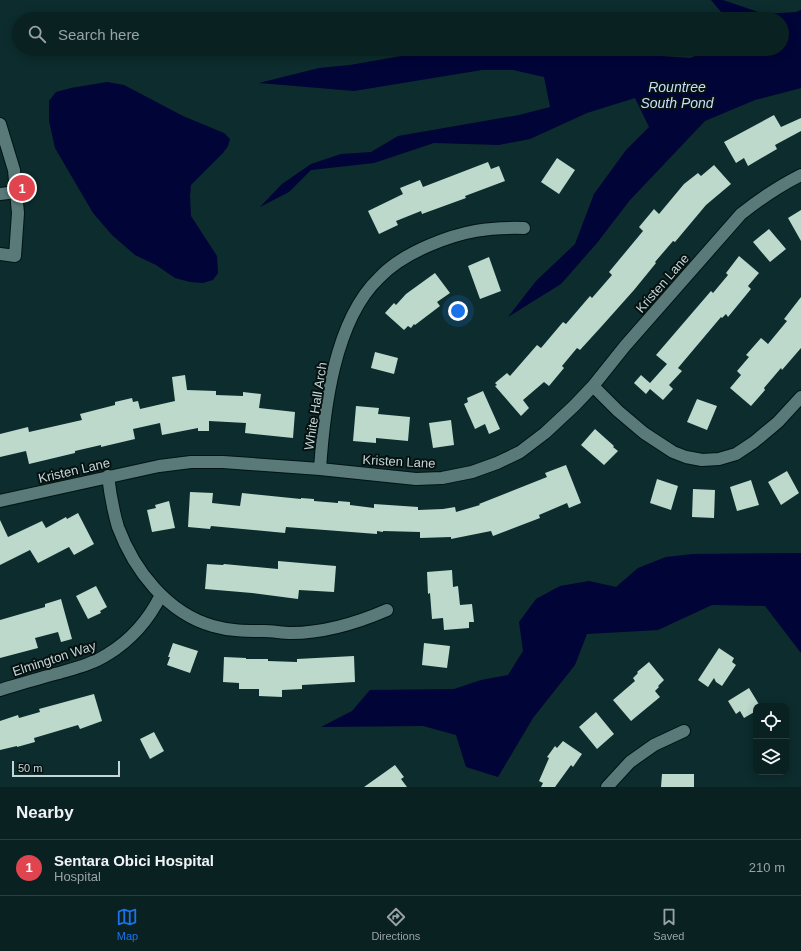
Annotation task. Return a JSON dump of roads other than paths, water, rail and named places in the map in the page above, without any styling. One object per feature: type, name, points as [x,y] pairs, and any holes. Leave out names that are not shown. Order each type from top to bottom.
[{"type":"street","points":[[0,124],[14,170],[18,213],[15,256],[0,254]]},
{"type":"street","name":"Kristen Lane","points":[[0,501],[108,476],[159,466],[191,462],[223,462],[416,478],[442,478],[472,472],[497,463],[520,452],[545,433],[574,406],[593,386],[625,346],[741,214],[760,199],[801,175]]},
{"type":"street","points":[[0,194],[16,192]]},
{"type":"street","name":"White Hall Arch","points":[[320,469],[323,430],[329,390],[337,359],[352,314],[364,295],[378,278],[396,263],[415,252],[449,237],[476,230],[500,227],[524,228]]},
{"type":"street","points":[[593,386],[618,411],[644,433],[673,452],[686,457],[702,460],[719,459],[736,454],[754,442],[778,422],[801,397]]},
{"type":"street","points":[[108,476],[118,527],[139,568],[161,596],[173,606],[192,618],[212,626],[233,630],[292,633],[319,631],[346,626],[387,610]]},
{"type":"street","name":"Elmington Way","points":[[0,690],[87,664],[108,655],[123,644],[140,628],[161,596]]},
{"type":"street","points":[[607,787],[630,762],[654,745],[684,731]]},
{"type":"water","name":"Rountree South Pond","points":[[711,0],[723,0],[758,12],[721,12]]},
{"type":"water","name":"Rountree South Pond","points":[[801,10],[801,88],[755,100],[705,121],[630,200],[597,243],[561,284],[508,317],[536,281],[575,244],[594,194],[626,150],[649,127],[635,98],[587,113],[530,139],[499,145],[434,143],[374,163],[311,170],[289,192],[260,207],[282,184],[311,164],[341,154],[371,152],[398,136],[519,115],[550,107],[544,77],[513,70],[482,70],[354,91],[259,83],[319,68],[350,65],[401,56],[661,56],[690,58],[695,56],[789,56],[789,12]]},
{"type":"water","points":[[107,82],[124,85],[183,116],[224,133],[230,139],[228,146],[223,153],[191,185],[191,216],[217,256],[218,273],[213,280],[203,283],[190,282],[175,278],[156,265],[135,255],[112,235],[93,213],[55,148],[49,121],[49,101],[56,92]]},
{"type":"water","points":[[801,553],[801,653],[765,606],[712,605],[658,630],[587,634],[575,665],[533,718],[498,777],[466,767],[456,735],[423,726],[321,727],[352,711],[370,690],[454,689],[481,680],[508,675],[523,651],[519,622],[536,599],[560,586],[589,581],[616,587],[638,568],[666,557],[693,554]]},
{"type":"place","name":"Sentara Obici Hospital","points":[[22,188]]}]
